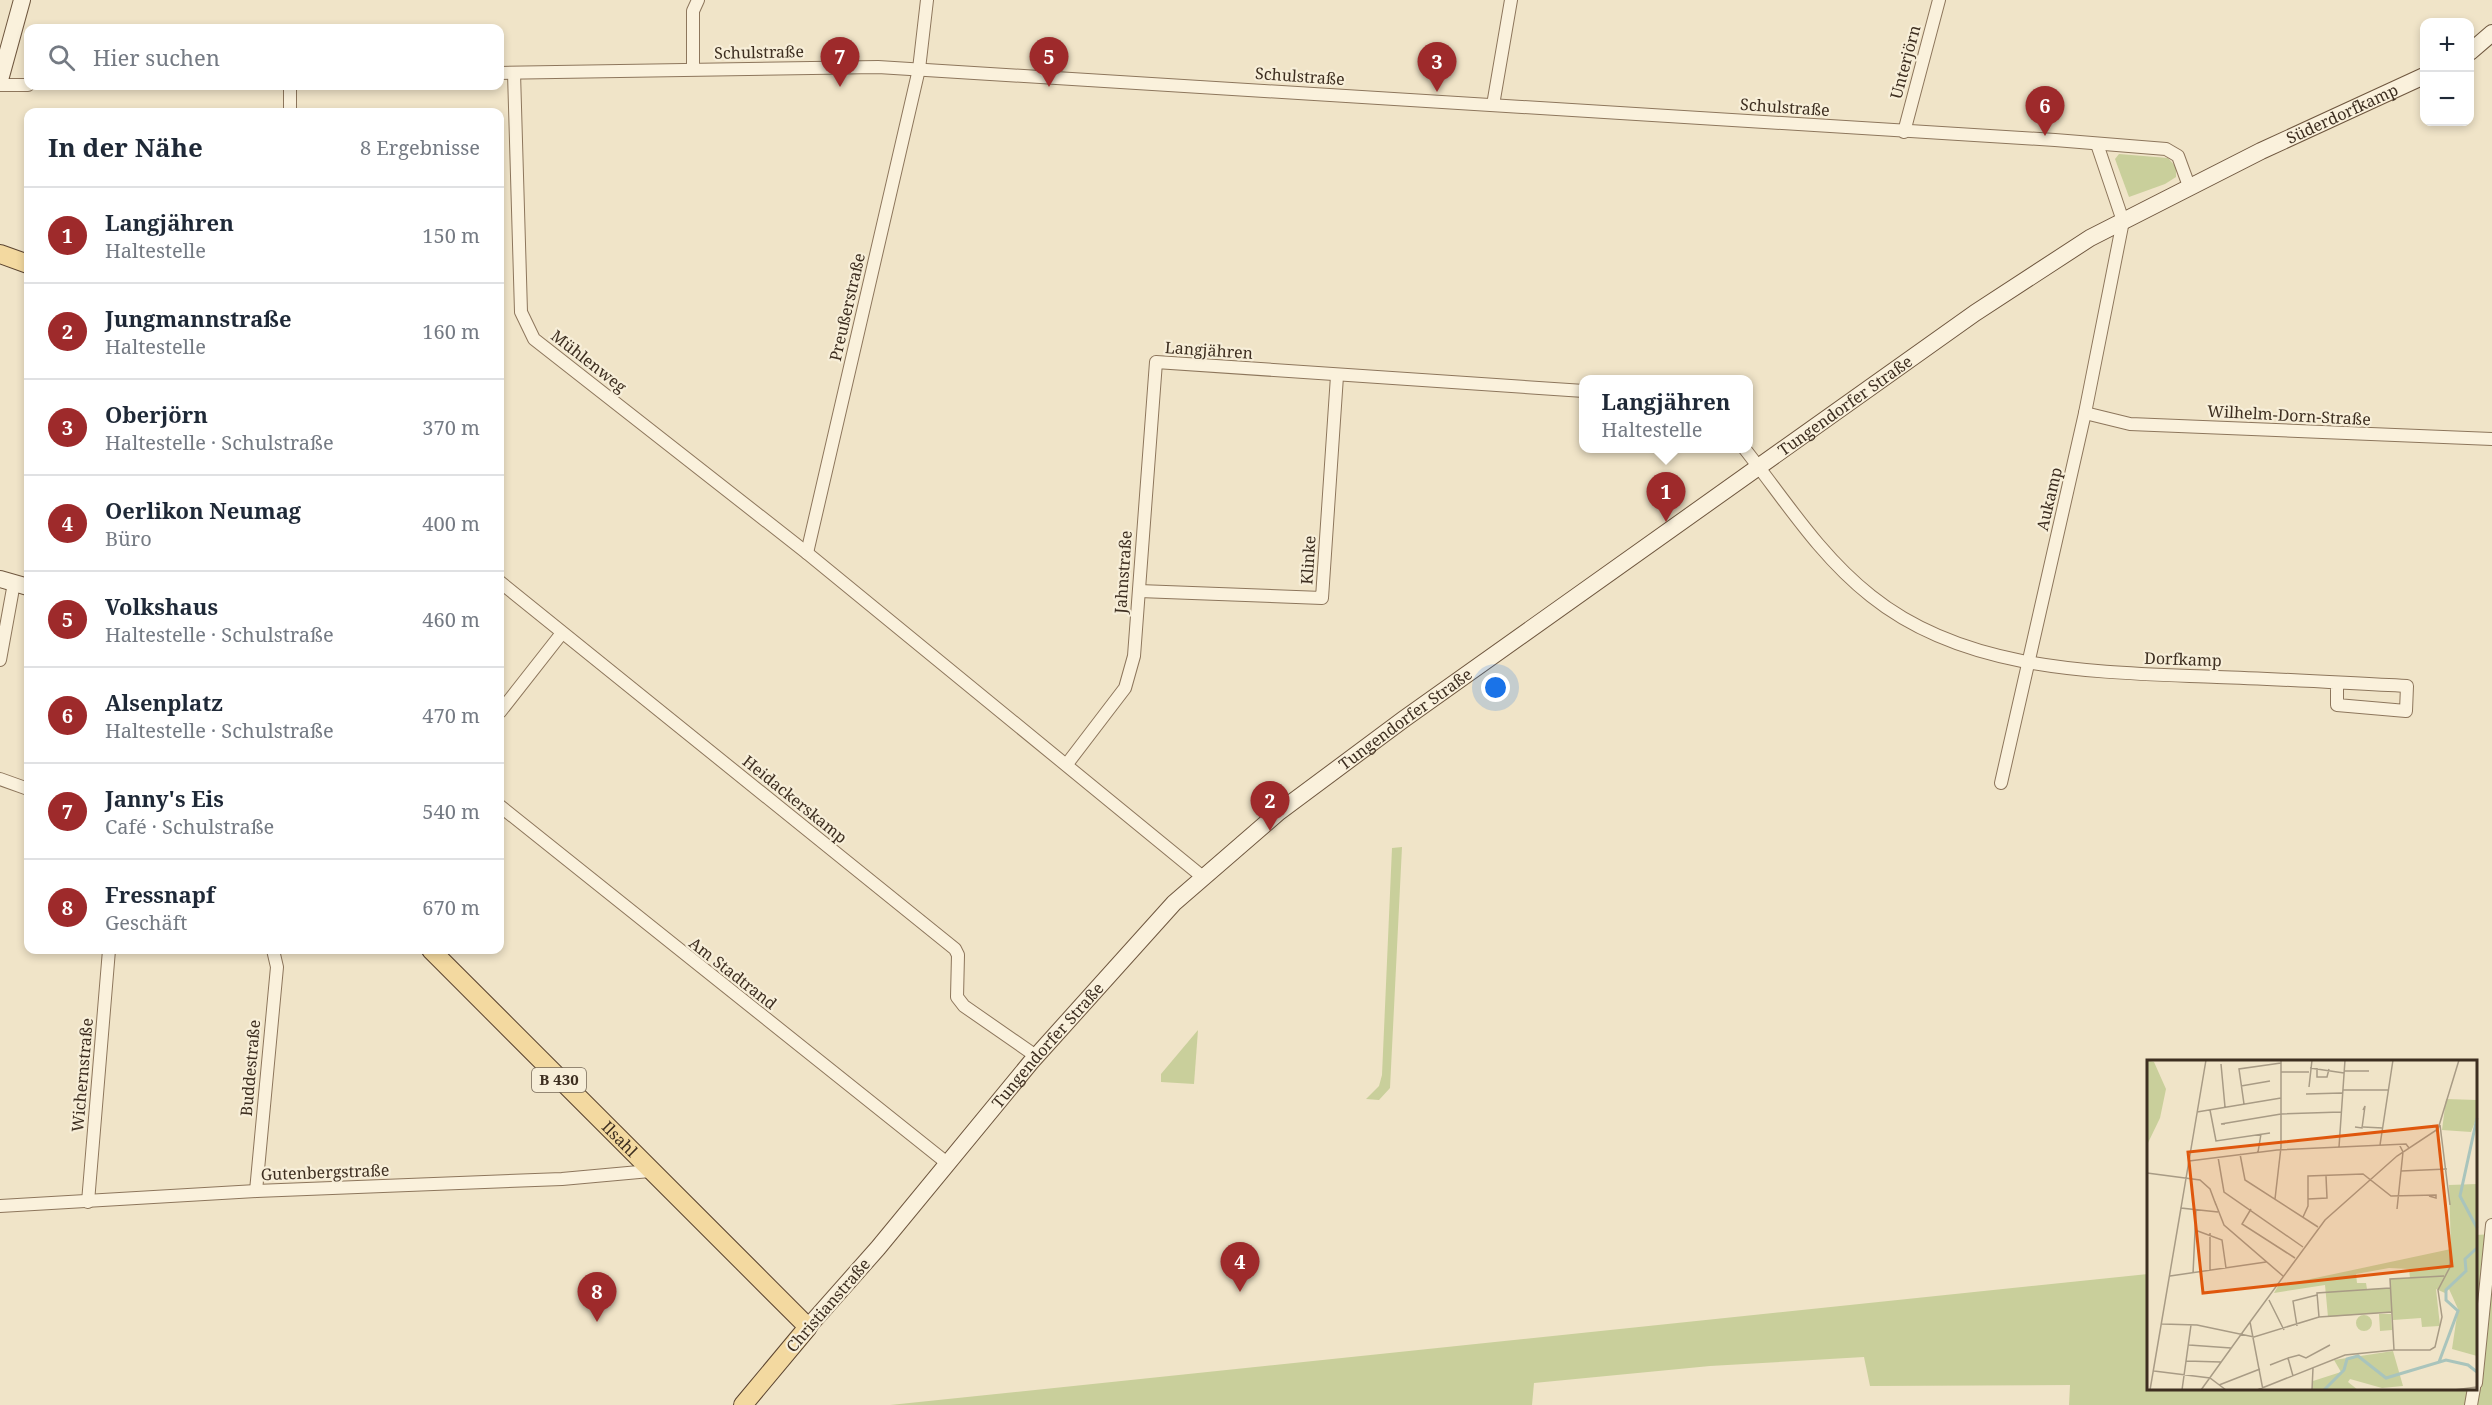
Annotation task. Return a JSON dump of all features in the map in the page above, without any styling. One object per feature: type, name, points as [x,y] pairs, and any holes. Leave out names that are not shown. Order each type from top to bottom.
[{"type":"main road","points":[[0,80],[22,0]]},
{"type":"main road","points":[[2474,48],[2492,33]]},
{"type":"main road","name":"Süderdorfkamp","points":[[2189,186],[2420,78]]},
{"type":"main road","name":"Tungendorfer Straße","points":[[914,1204],[1036,1056],[1174,903],[1279,812],[1404,719],[2008,290],[2090,238],[2189,186]]},
{"type":"main road","points":[[0,254],[24,263]]},
{"type":"main road","name":"Ilsahl","points":[[435,954],[808,1327]]},
{"type":"main road","name":"Christianstraße","points":[[742,1405],[914,1204]]},
{"type":"street","points":[[693,69],[693,11],[698,0]]},
{"type":"street","name":"Preußerstraße","points":[[807,553],[919,69],[927,0]]},
{"type":"street","points":[[1493,105],[1511,0]]},
{"type":"street","name":"Unterjörn","points":[[1904,132],[1939,0]]},
{"type":"street","name":"Schulstraße","points":[[504,73],[870,67],[919,69],[2097,144],[2166,149],[2178,156],[2189,186]]},
{"type":"street","name":"Mühlenweg","points":[[514,72],[521,312],[534,339],[807,553],[1204,878]]},
{"type":"street","points":[[0,85],[24,85]]},
{"type":"street","points":[[290,90],[290,108]]},
{"type":"street","points":[[2097,144],[2123,221]]},
{"type":"street","name":"Aukamp","points":[[2001,783],[2085,413],[2123,221]]},
{"type":"street","name":"Langjähren","points":[[1156,362],[1579,391]]},
{"type":"street","name":"Jahnstraße","points":[[1067,764],[1125,688],[1134,656],[1156,362]]},
{"type":"street","name":"Klinke","points":[[1138,591],[1322,598],[1337,376]]},
{"type":"street","name":"Wilhelm-Dorn-Straße","points":[[2085,413],[2130,424],[2492,440]]},
{"type":"street","points":[[1748,453],[1759,467]]},
{"type":"street","name":"Dorfkamp","points":[[1759,467],[1781,499],[1833,563],[1872,597],[1899,615],[1964,647],[2028,662],[2123,673],[2407,686],[2406,711],[2337,705],[2337,683]]},
{"type":"street","points":[[0,660],[14,583]]},
{"type":"street","name":"Heidackerskamp","points":[[504,585],[955,949],[958,955],[957,997],[964,1006],[1036,1056]]},
{"type":"street","points":[[504,707],[562,633]]},
{"type":"street","points":[[0,779],[24,788]]},
{"type":"street","name":"Am Stadtrand","points":[[504,809],[947,1164]]},
{"type":"street","name":"Wichernstraße","points":[[88,1202],[109,954]]},
{"type":"street","name":"Buddestraße","points":[[255,1191],[277,967],[274,954]]},
{"type":"street","name":"Gutenbergstraße","points":[[0,1206],[255,1191],[562,1179],[650,1171]]},
{"type":"street","points":[[2477,1364],[2492,1225]]},
{"type":"street","points":[[2471,1405],[2474,1390]]},
{"type":"green space","points":[[2119,154],[2168,158],[2176,167],[2176,177],[2165,184],[2129,197],[2115,159]]},
{"type":"green space","points":[[1402,847],[1390,1088],[1379,1100],[1366,1099],[1379,1086],[1382,1075],[1392,848]]},
{"type":"green space","points":[[1198,1030],[1194,1084],[1161,1082],[1161,1074]]},
{"type":"green space","points":[[2492,1234],[2492,1405],[2069,1405],[2070,1385],[1870,1386],[1864,1357],[1710,1366],[1534,1383],[1532,1405],[890,1405],[2147,1274],[2147,1390],[2477,1390],[2477,1235]]},
{"type":"place","name":"Janny's Eis","points":[[840,87]]},
{"type":"place","name":"Volkshaus","points":[[1049,87]]},
{"type":"place","name":"Oberjörn","points":[[1437,92]]},
{"type":"place","name":"Alsenplatz","points":[[2045,136]]},
{"type":"place","name":"Langjähren","points":[[1666,522]]},
{"type":"place","name":"Jungmannstraße","points":[[1270,831]]},
{"type":"place","name":"Oerlikon Neumag","points":[[1240,1292]]},
{"type":"place","name":"Fressnapf","points":[[597,1322]]}]
